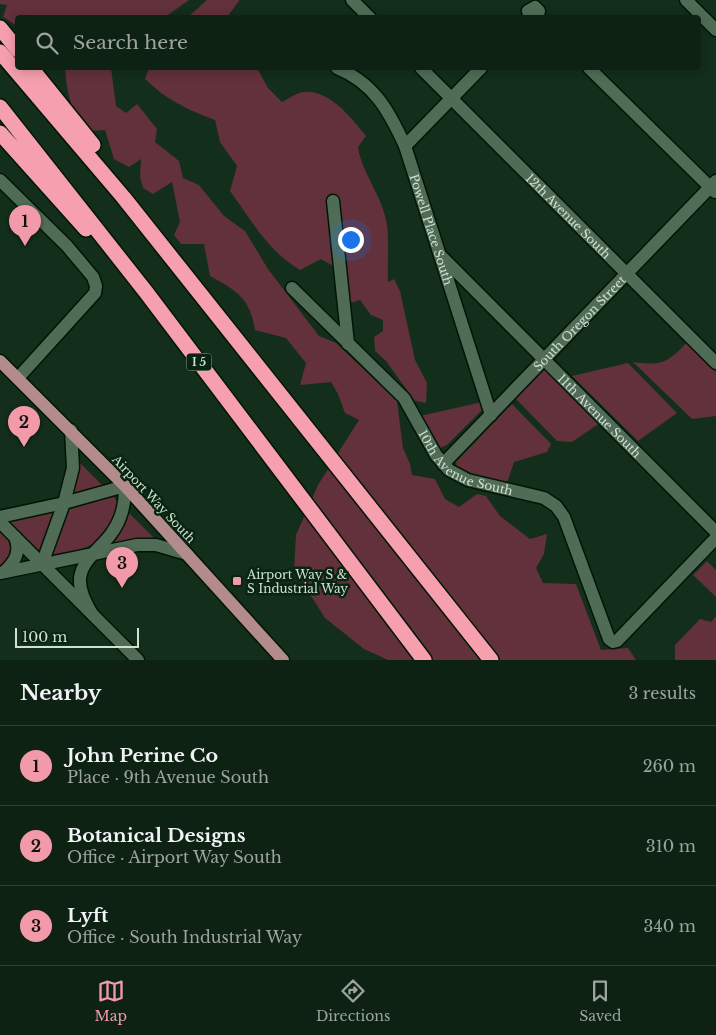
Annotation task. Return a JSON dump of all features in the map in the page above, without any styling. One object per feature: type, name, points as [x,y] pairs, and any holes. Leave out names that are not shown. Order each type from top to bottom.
[{"type":"highway","points":[[0,28],[15,46]]},
{"type":"highway","points":[[0,52],[15,70]]},
{"type":"highway","points":[[15,70],[124,198],[491,660]]},
{"type":"highway","points":[[33,70],[104,159],[124,198]]},
{"type":"highway","name":"I 5","points":[[0,107],[146,292],[424,660]]},
{"type":"highway","points":[[0,133],[60,202],[146,292]]},
{"type":"main road","name":"Airport Way South","points":[[0,361],[125,486],[283,660]]},
{"type":"street","points":[[352,0],[367,15]]},
{"type":"street","points":[[686,0],[716,30]]},
{"type":"street","name":"Powell Place South","points":[[341,70],[354,76],[374,92],[389,112],[405,146],[491,414]]},
{"type":"street","name":"12th Avenue South","points":[[423,70],[716,364]]},
{"type":"street","points":[[405,146],[479,70]]},
{"type":"street","points":[[591,70],[714,187]]},
{"type":"street","name":"South Oregon Street","points":[[443,464],[626,274],[714,187]]},
{"type":"street","points":[[2,188],[67,246],[94,277],[96,286],[95,293],[18,378]]},
{"type":"street","points":[[333,201],[348,344]]},
{"type":"street","name":"11th Avenue South","points":[[441,256],[716,532]]},
{"type":"street","name":"10th Avenue South","points":[[292,288],[404,398],[443,464],[449,470],[468,480],[536,495],[556,506],[564,517],[608,639],[613,642],[618,641],[716,538]]},
{"type":"street","points":[[42,564],[64,503],[73,468],[71,430]]},
{"type":"street","points":[[0,517],[64,503],[125,486],[125,502],[119,520],[112,533],[84,566],[80,577],[80,588],[92,614]]},
{"type":"street","points":[[0,522],[138,660]]},
{"type":"street","points":[[2,572],[12,565],[18,552],[14,535]]},
{"type":"street","points":[[2,572],[137,545],[156,545],[187,554]]},
{"type":"shaded area","points":[[0,0],[189,0],[168,15],[15,15],[15,25],[3,17],[7,5],[0,4]]},
{"type":"shaded area","points":[[207,0],[239,0],[228,15],[190,15]]},
{"type":"shaded area","points":[[65,70],[111,70],[116,106],[126,113],[137,104],[157,129],[155,142],[179,161],[183,178],[199,185],[224,216],[245,231],[268,269],[319,336],[336,343],[397,401],[403,448],[410,464],[412,475],[435,479],[445,499],[459,507],[477,494],[486,496],[500,516],[530,539],[547,534],[544,554],[536,568],[543,583],[576,584],[601,650],[628,648],[636,660],[388,660],[364,649],[325,618],[294,569],[296,535],[318,485],[359,420],[345,413],[331,382],[300,385],[306,363],[286,338],[255,330],[250,310],[241,297],[228,286],[210,276],[204,244],[181,244],[174,235],[180,222],[172,182],[153,194],[143,188],[140,177],[141,159],[129,167],[114,159],[105,130],[91,131],[74,109],[67,87]]},
{"type":"shaded area","points":[[148,70],[258,70],[268,88],[282,102],[303,92],[313,92],[331,100],[347,114],[366,136],[358,147],[363,166],[384,210],[388,243],[388,282],[394,279],[400,291],[415,360],[427,383],[426,403],[415,401],[386,361],[375,351],[374,337],[383,331],[383,320],[371,315],[360,300],[337,307],[335,267],[321,259],[300,270],[278,253],[253,224],[230,191],[237,166],[220,142],[215,120],[186,108],[169,98],[145,79]]},
{"type":"shaded area","points":[[687,342],[716,372],[716,416],[692,419],[633,362],[651,364],[669,359]]},
{"type":"shaded area","points":[[628,363],[677,413],[638,441],[572,376]]},
{"type":"shaded area","points":[[544,368],[600,423],[572,442],[557,441],[515,398]]},
{"type":"shaded area","points":[[482,402],[483,409],[447,445],[438,449],[420,416]]},
{"type":"shaded area","points":[[512,404],[551,444],[547,452],[514,462],[507,483],[466,474],[457,469],[456,462]]},
{"type":"shaded area","points":[[78,461],[106,489],[68,499]]},
{"type":"shaded area","points":[[113,496],[118,502],[114,516],[103,536],[85,548],[48,557],[67,510]]},
{"type":"shaded area","points":[[56,509],[40,555],[5,521]]},
{"type":"shaded area","points":[[129,513],[155,539],[107,547],[121,530]]},
{"type":"shaded area","points":[[0,530],[7,538],[10,554],[9,559],[0,566]]},
{"type":"shaded area","points":[[707,561],[716,570],[716,597],[693,575]]},
{"type":"shaded area","points":[[716,616],[716,660],[675,660],[675,645],[700,619],[711,622]]},
{"type":"place","name":"John Perine Co","points":[[25,246]]},
{"type":"place","name":"Botanical Designs","points":[[24,447]]},
{"type":"place","name":"Airport Way S & S Industrial Way","points":[[237,581]]},
{"type":"place","name":"Lyft","points":[[122,588]]}]
